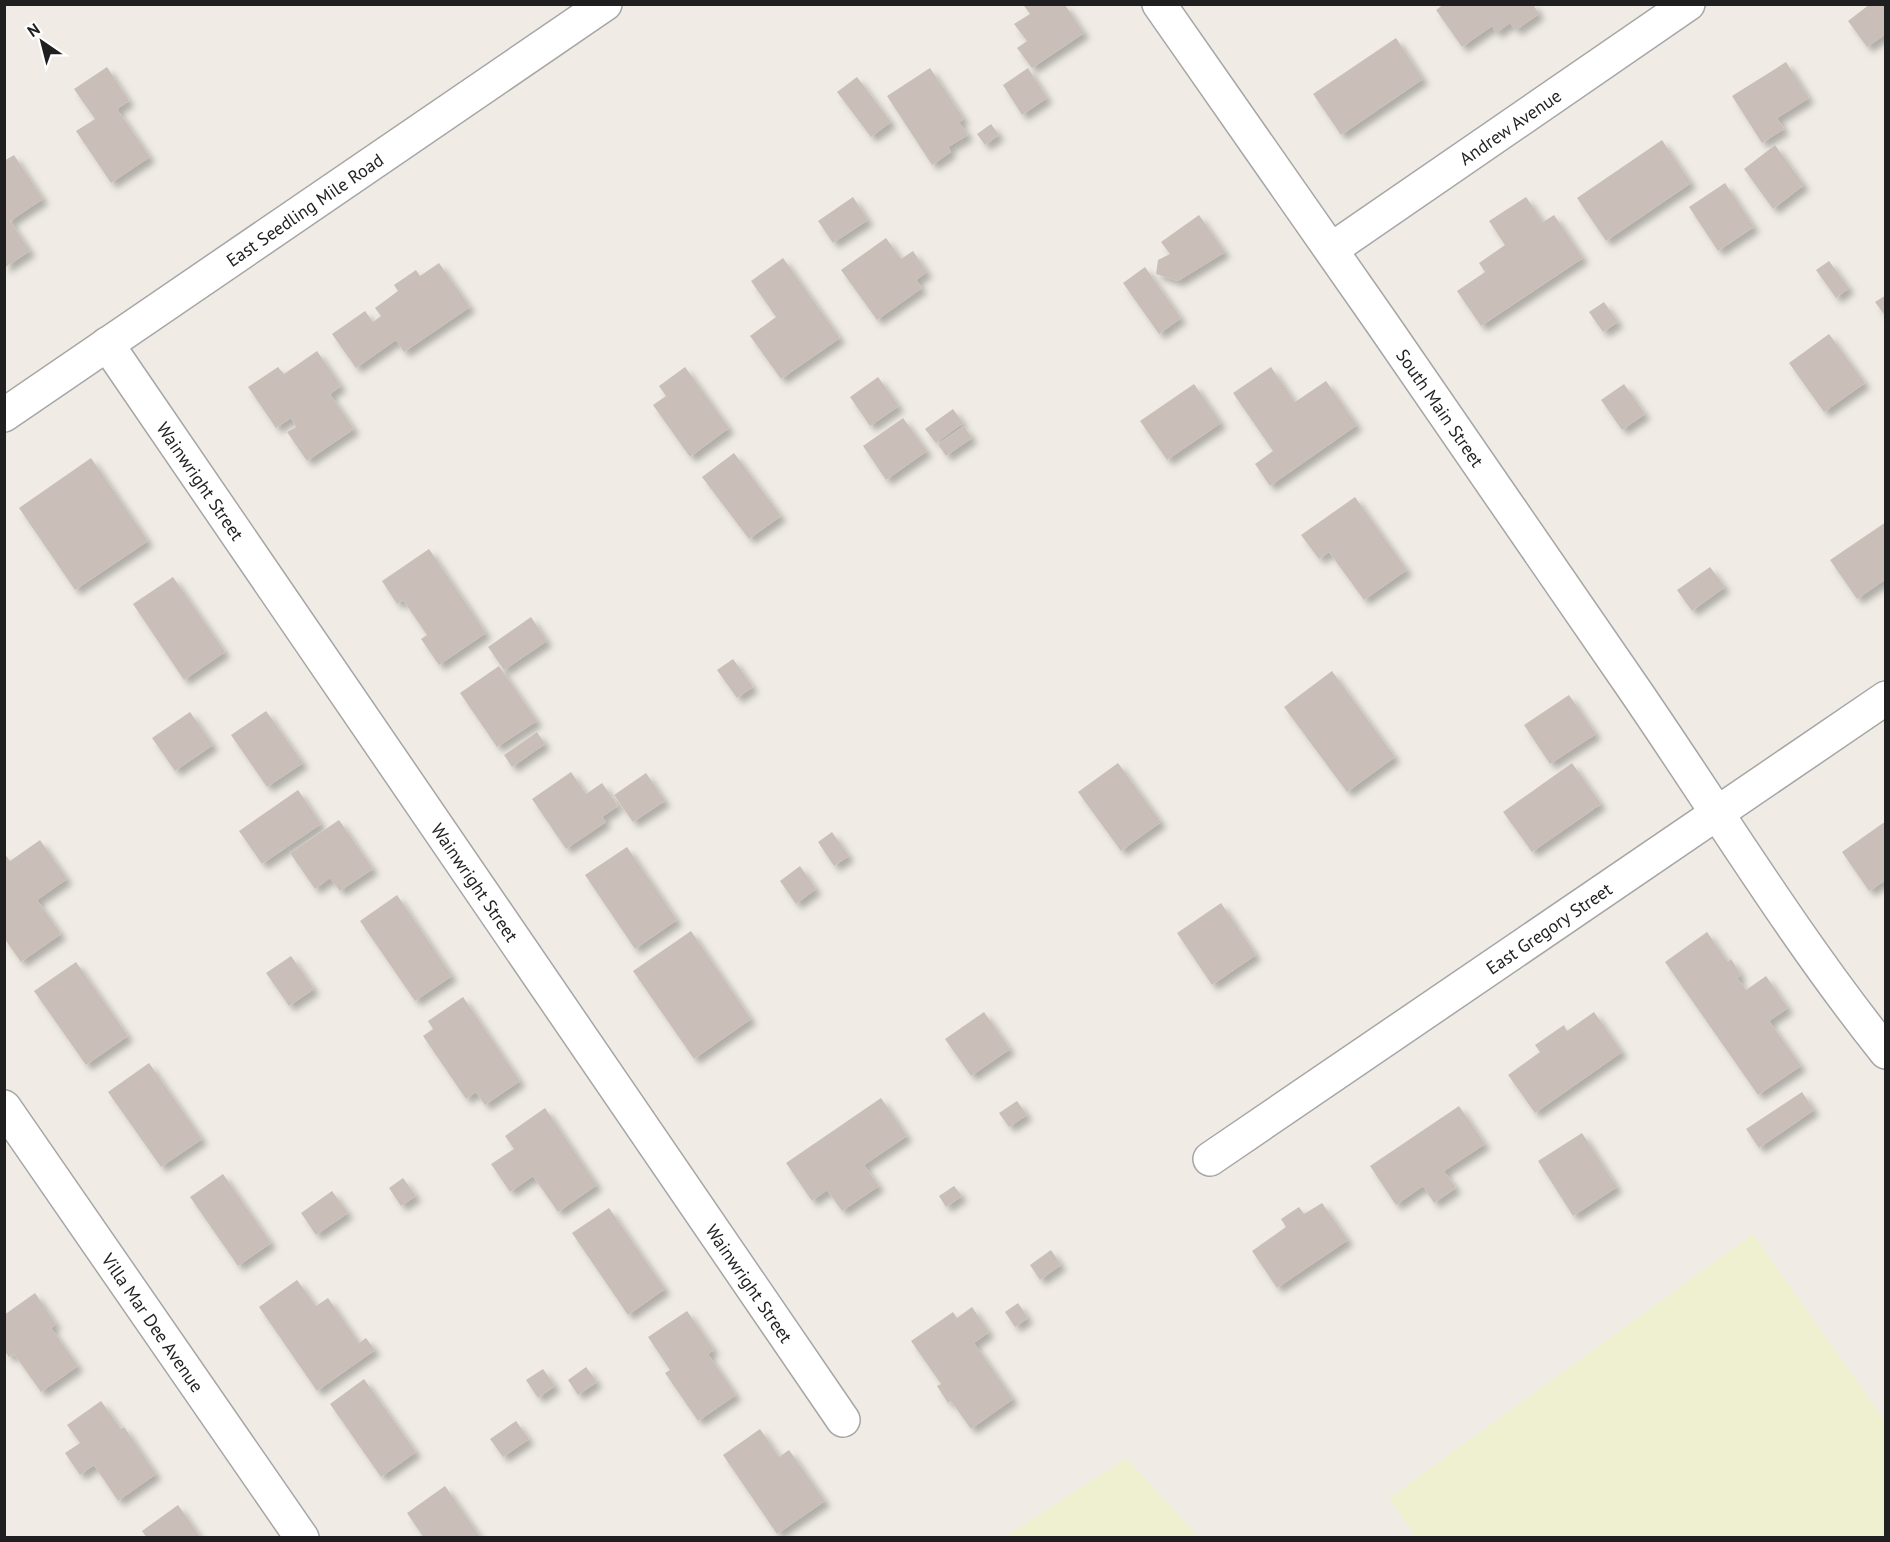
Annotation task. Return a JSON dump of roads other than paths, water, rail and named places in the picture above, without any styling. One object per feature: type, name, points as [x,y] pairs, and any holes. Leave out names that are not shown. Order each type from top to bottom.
[{"type":"street","name":"East Seedling Mile Road","points":[[4,414],[604,4]]},
{"type":"street","name":"South Main Street","points":[[1159,4],[1332,249],[1718,812],[1840,996],[1886,1052]]},
{"type":"street","name":"Andrew Avenue","points":[[1332,249],[1688,4]]},
{"type":"street","name":"Wainwright Street","points":[[107,344],[843,1420]]},
{"type":"street","name":"East Gregory Street","points":[[1210,1159],[1886,698]]},
{"type":"street","name":"Villa Mar Dee Avenue","points":[[4,1107],[302,1538]]}]
